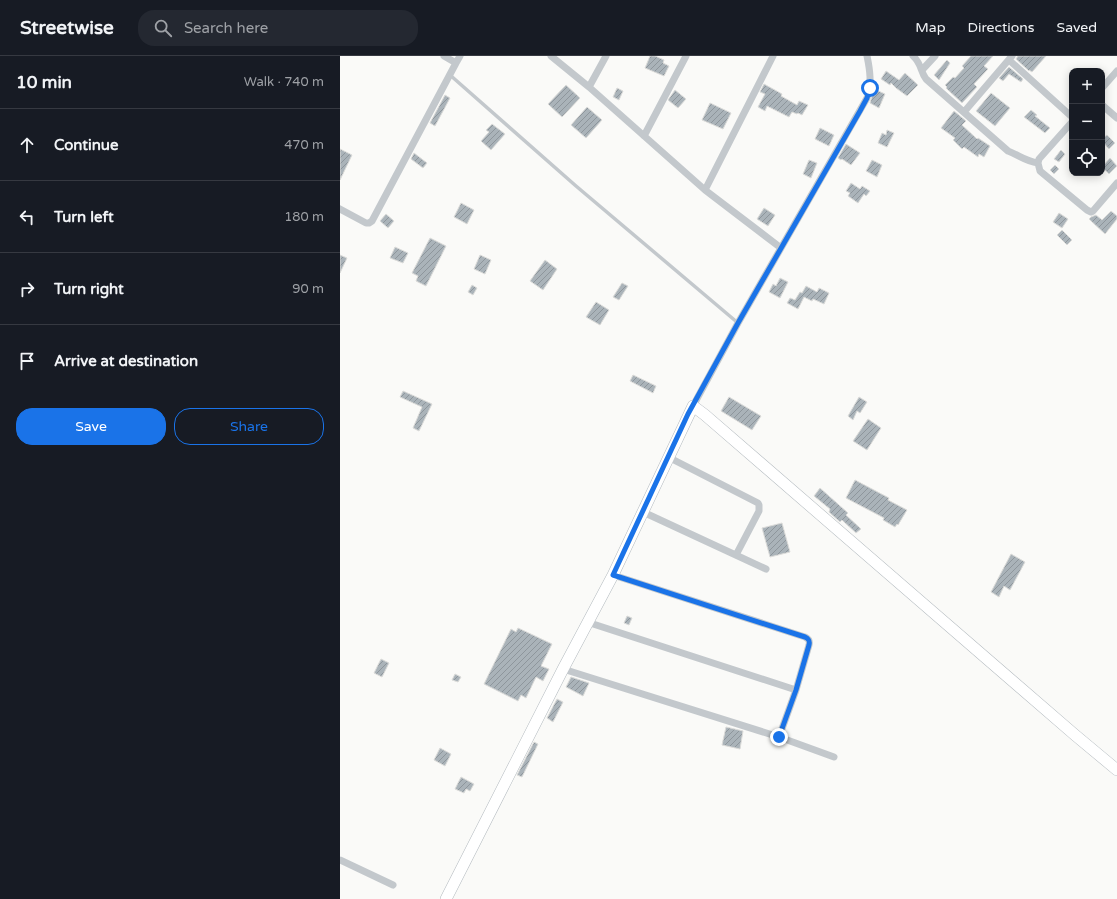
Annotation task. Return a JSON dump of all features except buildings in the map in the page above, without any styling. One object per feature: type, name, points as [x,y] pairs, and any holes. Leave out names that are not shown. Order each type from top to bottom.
[{"type":"street","points":[[444,56],[456,63]]},
{"type":"street","points":[[340,209],[366,223],[372,221],[460,56]]},
{"type":"street","points":[[551,56],[705,190],[781,248]]},
{"type":"street","points":[[588,87],[606,56]]},
{"type":"street","points":[[644,136],[686,56]]},
{"type":"street","points":[[705,190],[773,56]]},
{"type":"street","points":[[446,899],[562,669],[613,575],[693,406],[738,323],[867,98],[870,84],[867,56]]},
{"type":"street","points":[[913,56],[918,62],[926,79],[1008,151],[1029,162],[1038,163]]},
{"type":"street","points":[[922,70],[935,56]]},
{"type":"street","points":[[964,112],[1010,58],[1069,114]]},
{"type":"street","points":[[1105,85],[1117,71]]},
{"type":"street","points":[[1105,108],[1117,118]]},
{"type":"street","points":[[1069,125],[1039,159],[1038,163],[1040,171],[1091,212],[1117,183]]},
{"type":"street","points":[[693,406],[1074,735],[1117,770]]},
{"type":"street","points":[[668,457],[758,503],[759,510],[736,555]]},
{"type":"street","points":[[643,512],[766,569]]},
{"type":"street","points":[[613,575],[807,638],[809,645],[796,690],[779,737]]},
{"type":"street","points":[[587,622],[796,690]]},
{"type":"street","points":[[562,669],[779,737],[834,757]]},
{"type":"street","points":[[340,860],[393,885]]},
{"type":"lane","points":[[450,75],[576,186],[738,323]]},
{"type":"route","points":[[779,737],[796,690],[809,645],[808,640],[805,637],[613,575],[688,414],[738,323],[860,111],[867,98],[870,88]]}]
